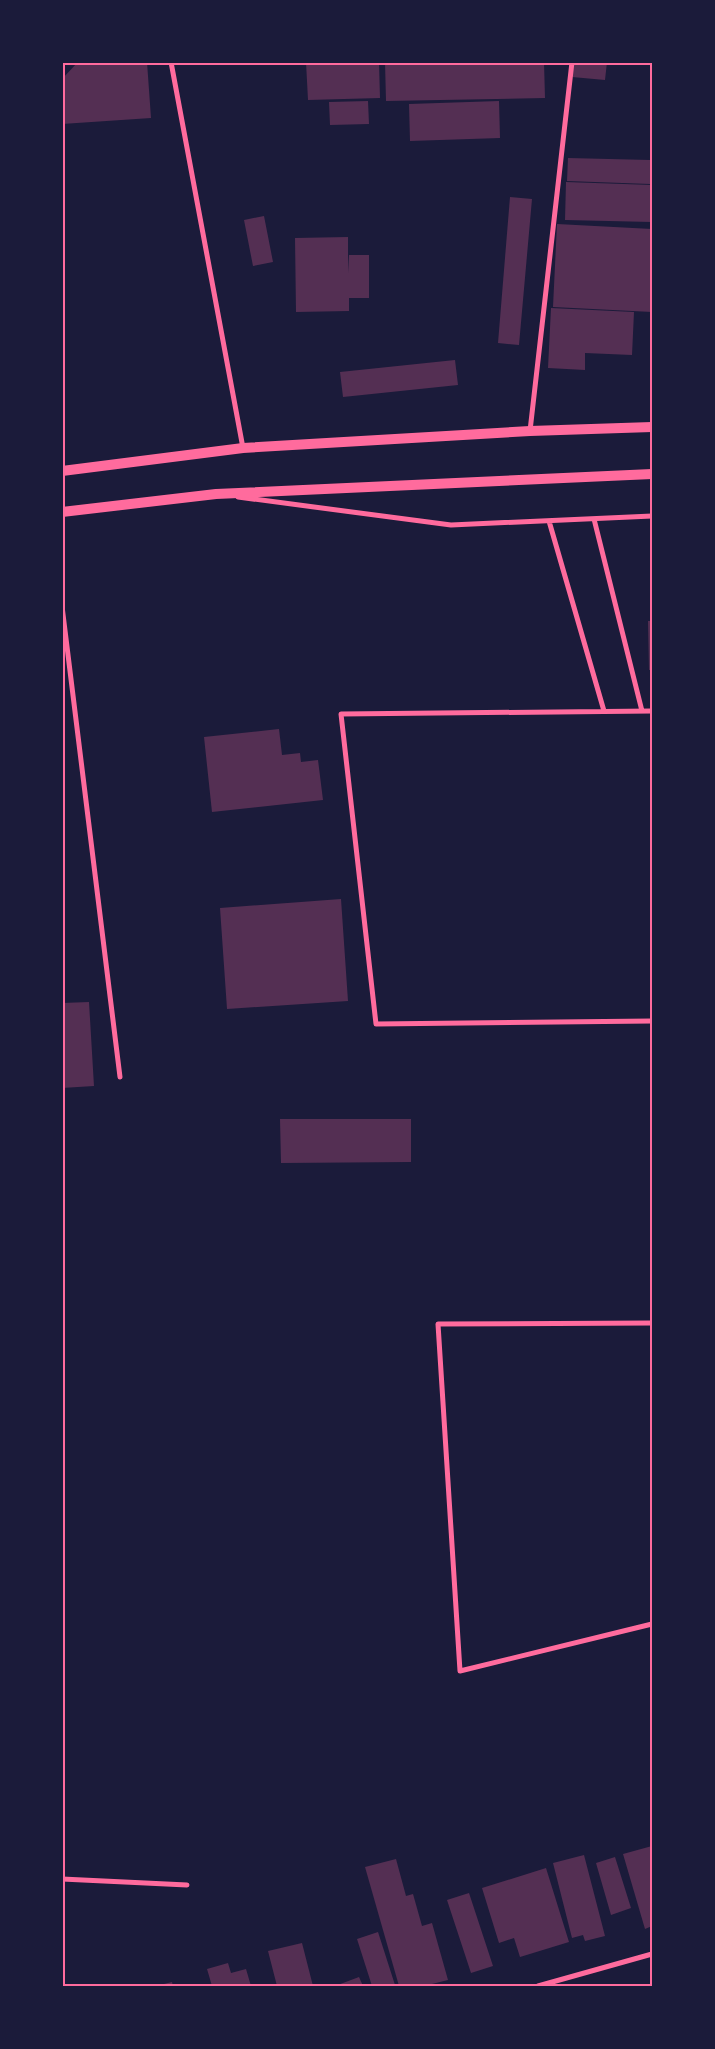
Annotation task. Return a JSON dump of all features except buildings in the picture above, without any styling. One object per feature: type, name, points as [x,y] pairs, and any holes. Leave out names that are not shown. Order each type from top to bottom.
[{"type":"main road","points":[[62,471],[243,448],[530,431],[652,427]]},
{"type":"main road","points":[[62,512],[216,494],[652,474]]},
{"type":"street","points":[[171,62],[243,448]]},
{"type":"street","points":[[530,431],[572,62]]},
{"type":"street","points":[[216,494],[451,525],[652,516]]},
{"type":"street","points":[[594,519],[642,711]]},
{"type":"street","points":[[549,521],[604,711]]},
{"type":"street","points":[[62,606],[120,1077]]},
{"type":"street","points":[[652,711],[341,714],[376,1024],[652,1021]]},
{"type":"street","points":[[652,1323],[438,1324],[460,1672],[652,1624]]},
{"type":"street","points":[[62,1879],[186,1885]]},
{"type":"street","points":[[538,1986],[652,1954]]}]
